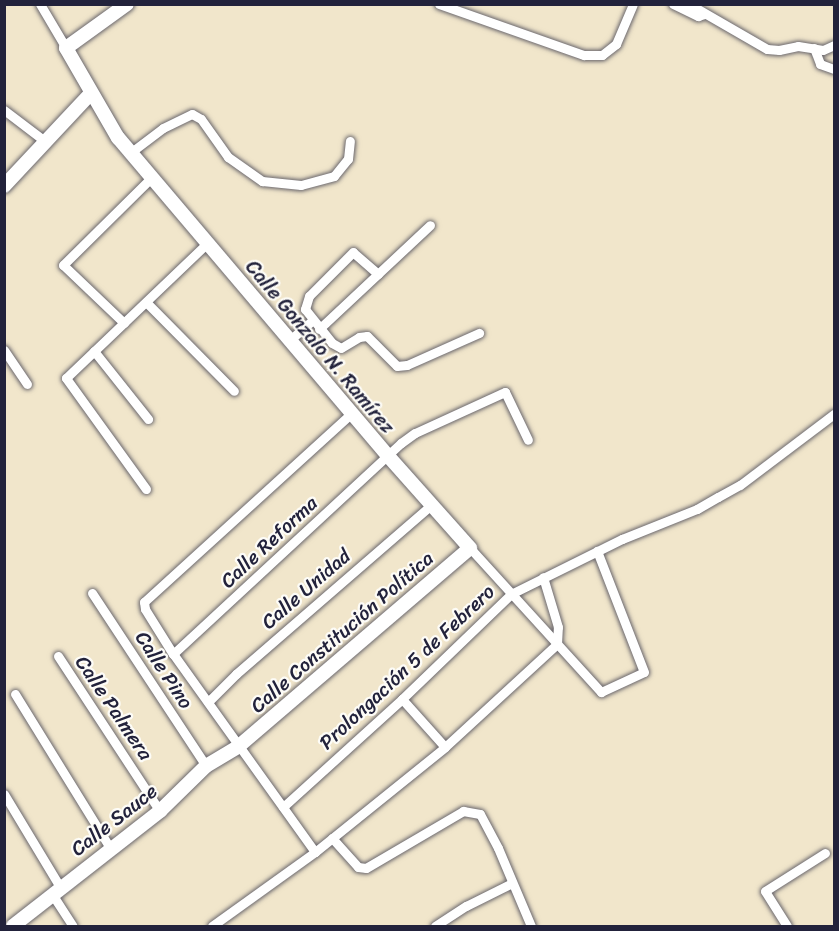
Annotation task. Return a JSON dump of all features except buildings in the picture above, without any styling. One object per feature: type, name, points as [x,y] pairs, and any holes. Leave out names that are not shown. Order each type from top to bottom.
[{"type":"street","name":"Calle Gonzalo N. Ramírez","points":[[40,4],[91,93],[150,179],[291,339],[431,505],[601,692],[644,672],[597,551]]},
{"type":"street","points":[[66,48],[127,4]]},
{"type":"street","points":[[439,4],[584,56],[602,55],[616,44],[633,4]]},
{"type":"street","points":[[673,4],[698,16],[704,15]]},
{"type":"street","points":[[689,4],[704,15],[767,49],[778,50],[798,46],[823,50],[834,45]]},
{"type":"street","points":[[814,48],[820,64],[834,69]]},
{"type":"street","points":[[4,186],[91,93]]},
{"type":"street","points":[[4,110],[46,142]]},
{"type":"street","points":[[130,153],[148,138],[192,114],[201,119],[228,157],[262,181],[301,185],[334,176],[348,159],[350,141]]},
{"type":"street","points":[[124,322],[63,265],[150,179]]},
{"type":"street","points":[[320,329],[430,225]]},
{"type":"street","points":[[146,489],[66,378],[206,244]]},
{"type":"street","points":[[378,274],[353,252],[305,302],[305,309],[312,321],[332,343],[341,348],[359,337],[367,336],[397,366],[407,365],[479,333]]},
{"type":"street","points":[[146,302],[234,391]]},
{"type":"street","points":[[291,339],[312,321]]},
{"type":"street","points":[[4,350],[27,384]]},
{"type":"street","points":[[94,351],[148,419]]},
{"type":"street","name":"Calle Reforma","points":[[173,654],[388,456],[415,434],[505,393],[528,440]]},
{"type":"street","points":[[315,852],[173,654],[145,609],[144,602],[352,413]]},
{"type":"street","name":"Prolongación 5 de Febrero","points":[[283,807],[402,699],[510,594],[622,539],[697,509],[740,485],[834,414]]},
{"type":"street","name":"Calle Unidad","points":[[208,702],[236,674],[431,505]]},
{"type":"street","name":"Calle Constitución Política","points":[[239,746],[470,548]]},
{"type":"street","points":[[212,927],[315,852],[445,747],[557,644],[558,627],[543,577]]},
{"type":"street","name":"Calle Pino","points":[[93,593],[206,766]]},
{"type":"street","name":"Calle Palmera","points":[[58,656],[160,811]]},
{"type":"street","points":[[15,694],[110,848]]},
{"type":"street","points":[[402,699],[445,747]]},
{"type":"street","name":"Calle Sauce","points":[[13,927],[56,890],[160,811],[206,766],[239,746]]},
{"type":"street","points":[[4,794],[56,890],[73,927]]},
{"type":"street","points":[[332,838],[358,867],[366,868],[463,812],[471,811],[480,814],[531,927]]},
{"type":"street","points":[[787,927],[765,891],[825,853]]},
{"type":"street","points":[[435,927],[466,906],[512,883]]}]
